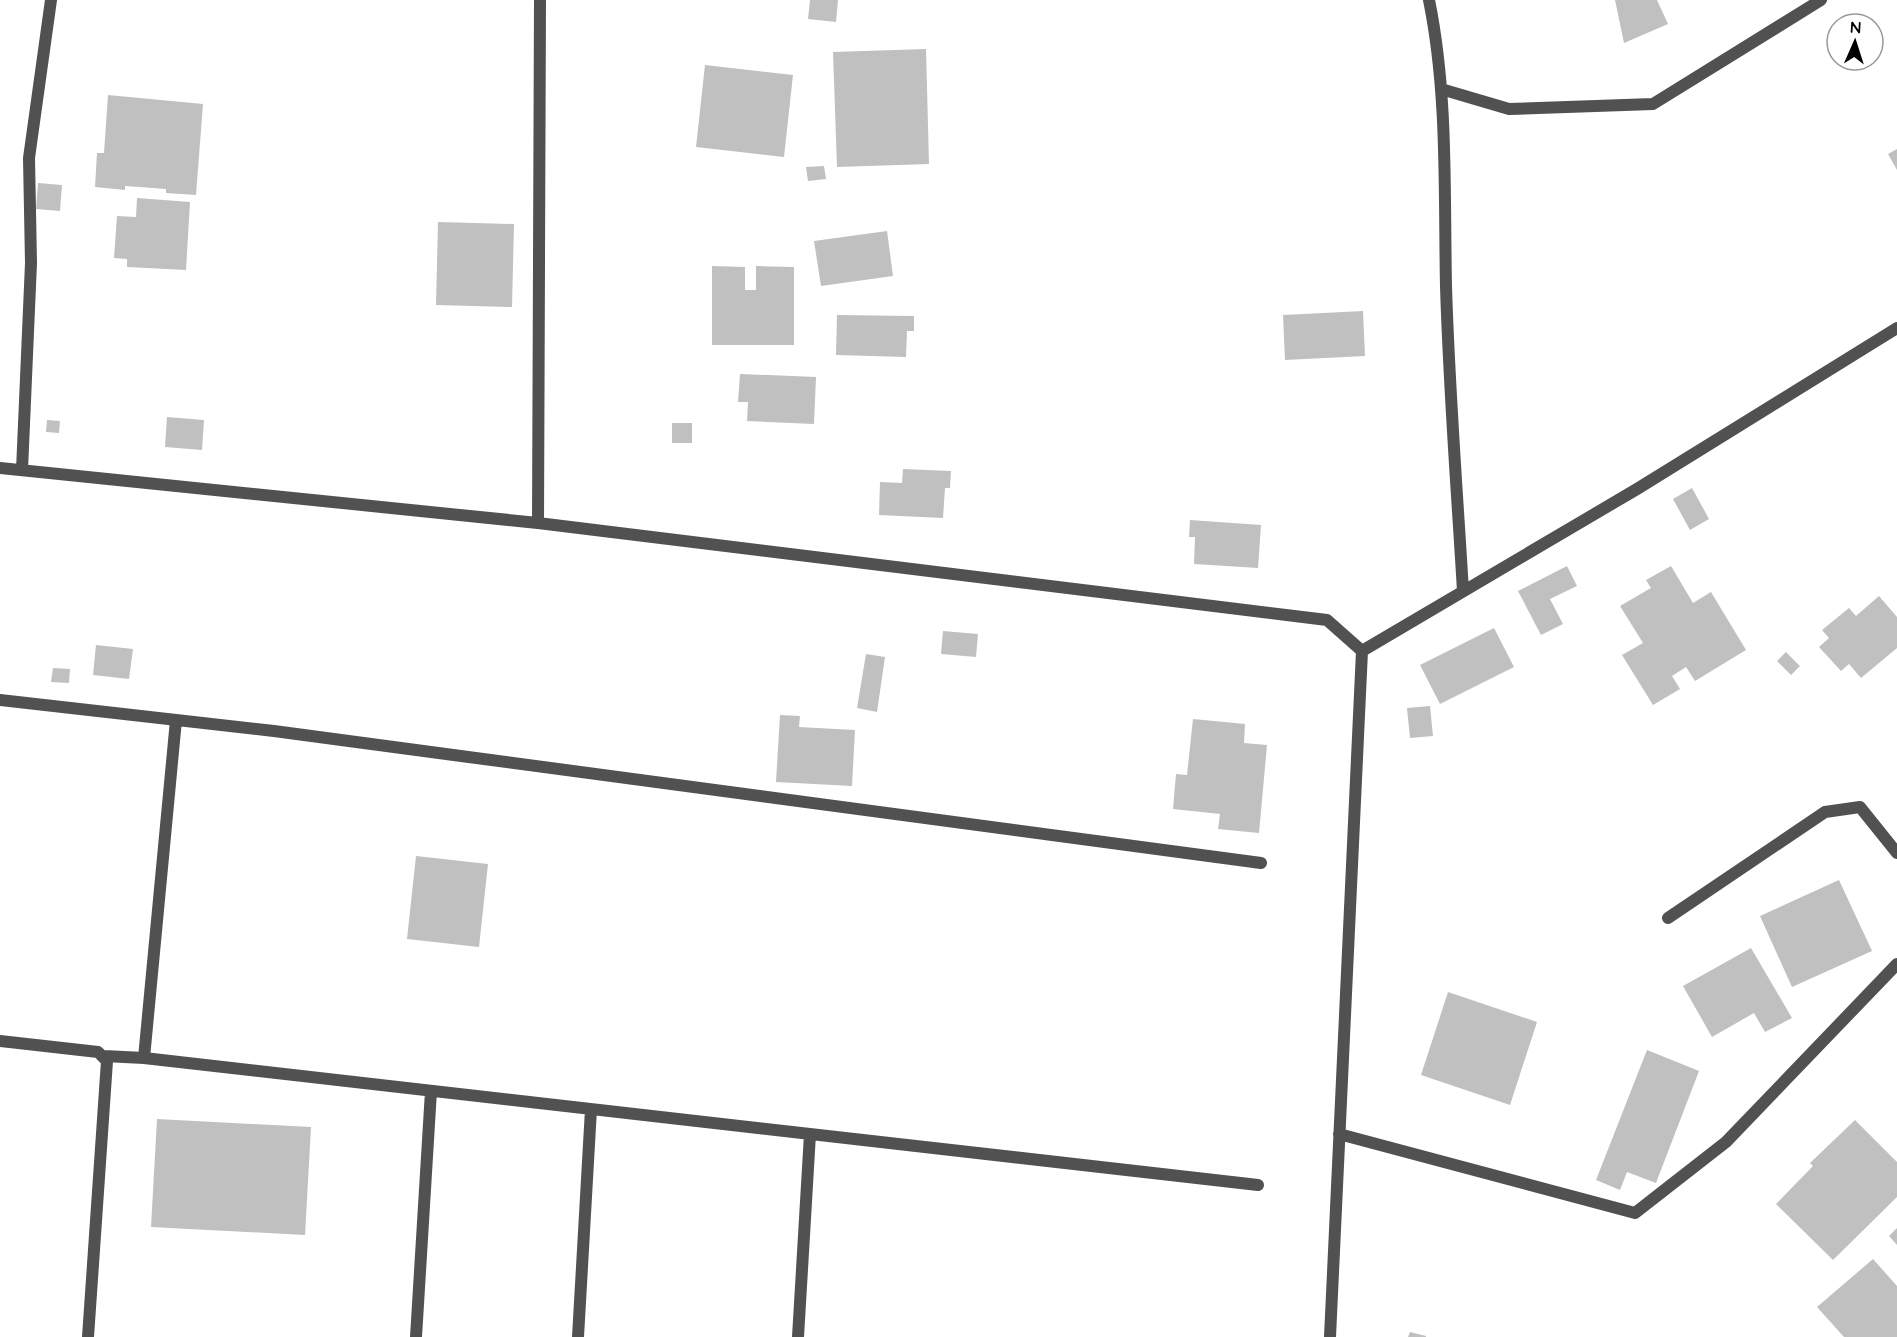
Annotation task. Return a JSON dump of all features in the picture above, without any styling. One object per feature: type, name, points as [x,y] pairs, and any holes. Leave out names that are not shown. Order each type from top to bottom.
[{"type":"street","points":[[22,470],[31,263],[29,158],[51,0]]},
{"type":"street","points":[[538,524],[540,0]]},
{"type":"street","points":[[1429,0],[1436,32],[1441,89],[1448,338],[1464,591]]},
{"type":"street","points":[[1441,89],[1509,109],[1653,104],[1821,0]]},
{"type":"street","points":[[1362,651],[1637,489],[1897,328]]},
{"type":"street","points":[[0,468],[538,524],[1328,620],[1362,651]]},
{"type":"street","points":[[1330,1337],[1362,651]]},
{"type":"street","points":[[0,700],[176,720],[1261,863]]},
{"type":"street","points":[[144,1058],[176,720]]},
{"type":"street","points":[[1668,918],[1825,812],[1860,807],[1897,853]]},
{"type":"street","points":[[1340,1134],[1635,1213],[1726,1142],[1897,964]]},
{"type":"street","points":[[0,1041],[98,1052],[104,1056],[144,1058],[431,1090],[1258,1185]]},
{"type":"street","points":[[88,1337],[106,1062],[104,1056]]},
{"type":"street","points":[[416,1337],[431,1090]]},
{"type":"street","points":[[579,1337],[591,1109]]},
{"type":"street","points":[[798,1337],[810,1134]]},
{"type":"building","points":[[810,0],[838,0],[836,22],[808,19]]},
{"type":"building","points":[[1615,0],[1657,0],[1668,24],[1624,43]]},
{"type":"building","points":[[926,49],[929,164],[837,167],[833,52]]},
{"type":"building","points":[[705,65],[793,75],[784,157],[696,147]]},
{"type":"building","points":[[108,95],[203,104],[196,195],[166,193],[166,189],[125,186],[125,190],[95,187],[97,153],[104,153]]},
{"type":"building","points":[[1897,149],[1897,170],[1888,154]]},
{"type":"building","points":[[824,166],[826,179],[808,181],[806,167]]},
{"type":"building","points":[[38,183],[62,185],[60,211],[36,209]]},
{"type":"building","points":[[137,198],[190,202],[186,270],[127,267],[127,259],[114,258],[117,216],[136,217]]},
{"type":"building","points":[[438,222],[514,224],[512,307],[436,305]]},
{"type":"building","points":[[887,231],[893,276],[821,286],[814,241]]},
{"type":"building","points":[[712,266],[745,267],[745,290],[756,290],[756,266],[794,267],[794,345],[712,345]]},
{"type":"building","points":[[1363,311],[1365,356],[1285,360],[1283,315]]},
{"type":"building","points":[[837,315],[914,316],[914,331],[907,331],[906,357],[836,355]]},
{"type":"building","points":[[740,374],[816,377],[814,424],[747,421],[748,402],[738,402]]},
{"type":"building","points":[[167,417],[204,420],[202,450],[165,447]]},
{"type":"building","points":[[47,420],[60,421],[59,433],[46,432]]},
{"type":"building","points":[[672,423],[692,423],[692,443],[672,443]]},
{"type":"building","points":[[903,469],[951,471],[950,488],[945,488],[943,518],[879,515],[880,482],[902,483]]},
{"type":"building","points":[[1692,488],[1709,519],[1690,530],[1673,499]]},
{"type":"building","points":[[1190,520],[1261,525],[1258,568],[1194,564],[1195,537],[1189,537]]},
{"type":"building","points":[[1567,566],[1577,586],[1550,599],[1563,624],[1541,635],[1518,591]]},
{"type":"building","points":[[1671,566],[1693,603],[1711,592],[1746,650],[1695,681],[1686,667],[1672,676],[1680,689],[1653,705],[1622,655],[1643,643],[1620,606],[1651,588],[1646,580]]},
{"type":"building","points":[[1879,596],[1897,617],[1897,648],[1861,678],[1849,664],[1841,671],[1819,647],[1829,638],[1822,630],[1849,608],[1856,616]]},
{"type":"building","points":[[1494,628],[1514,667],[1440,704],[1420,665]]},
{"type":"building","points":[[943,631],[978,634],[976,657],[941,654]]},
{"type":"building","points":[[96,645],[133,649],[129,679],[93,675]]},
{"type":"building","points":[[1786,652],[1800,666],[1791,675],[1777,661]]},
{"type":"building","points":[[866,654],[885,657],[877,712],[857,708]]},
{"type":"building","points":[[53,668],[70,669],[69,683],[51,682]]},
{"type":"building","points":[[1430,706],[1433,736],[1410,738],[1407,708]]},
{"type":"building","points":[[780,715],[800,716],[799,727],[855,730],[852,786],[776,782]]},
{"type":"building","points":[[1193,719],[1245,724],[1244,743],[1267,745],[1259,833],[1218,829],[1220,814],[1173,809],[1176,774],[1187,775]]},
{"type":"building","points":[[416,856],[488,864],[479,947],[407,939]]},
{"type":"building","points":[[1839,880],[1872,951],[1792,987],[1760,916]]},
{"type":"building","points":[[1751,948],[1792,1018],[1765,1032],[1754,1013],[1712,1037],[1683,986]]},
{"type":"building","points":[[1448,992],[1537,1022],[1510,1105],[1421,1075]]},
{"type":"building","points":[[1647,1050],[1699,1071],[1656,1183],[1627,1172],[1620,1190],[1596,1180]]},
{"type":"building","points":[[157,1119],[311,1127],[305,1235],[151,1227]]},
{"type":"building","points":[[1855,1120],[1897,1162],[1897,1197],[1833,1260],[1776,1204],[1813,1166],[1810,1163]]},
{"type":"building","points":[[1897,1228],[1897,1245],[1889,1236]]},
{"type":"building","points":[[1873,1259],[1897,1286],[1897,1337],[1844,1337],[1817,1307]]},
{"type":"building","points":[[1410,1332],[1426,1336],[1426,1337],[1408,1337]]}]
